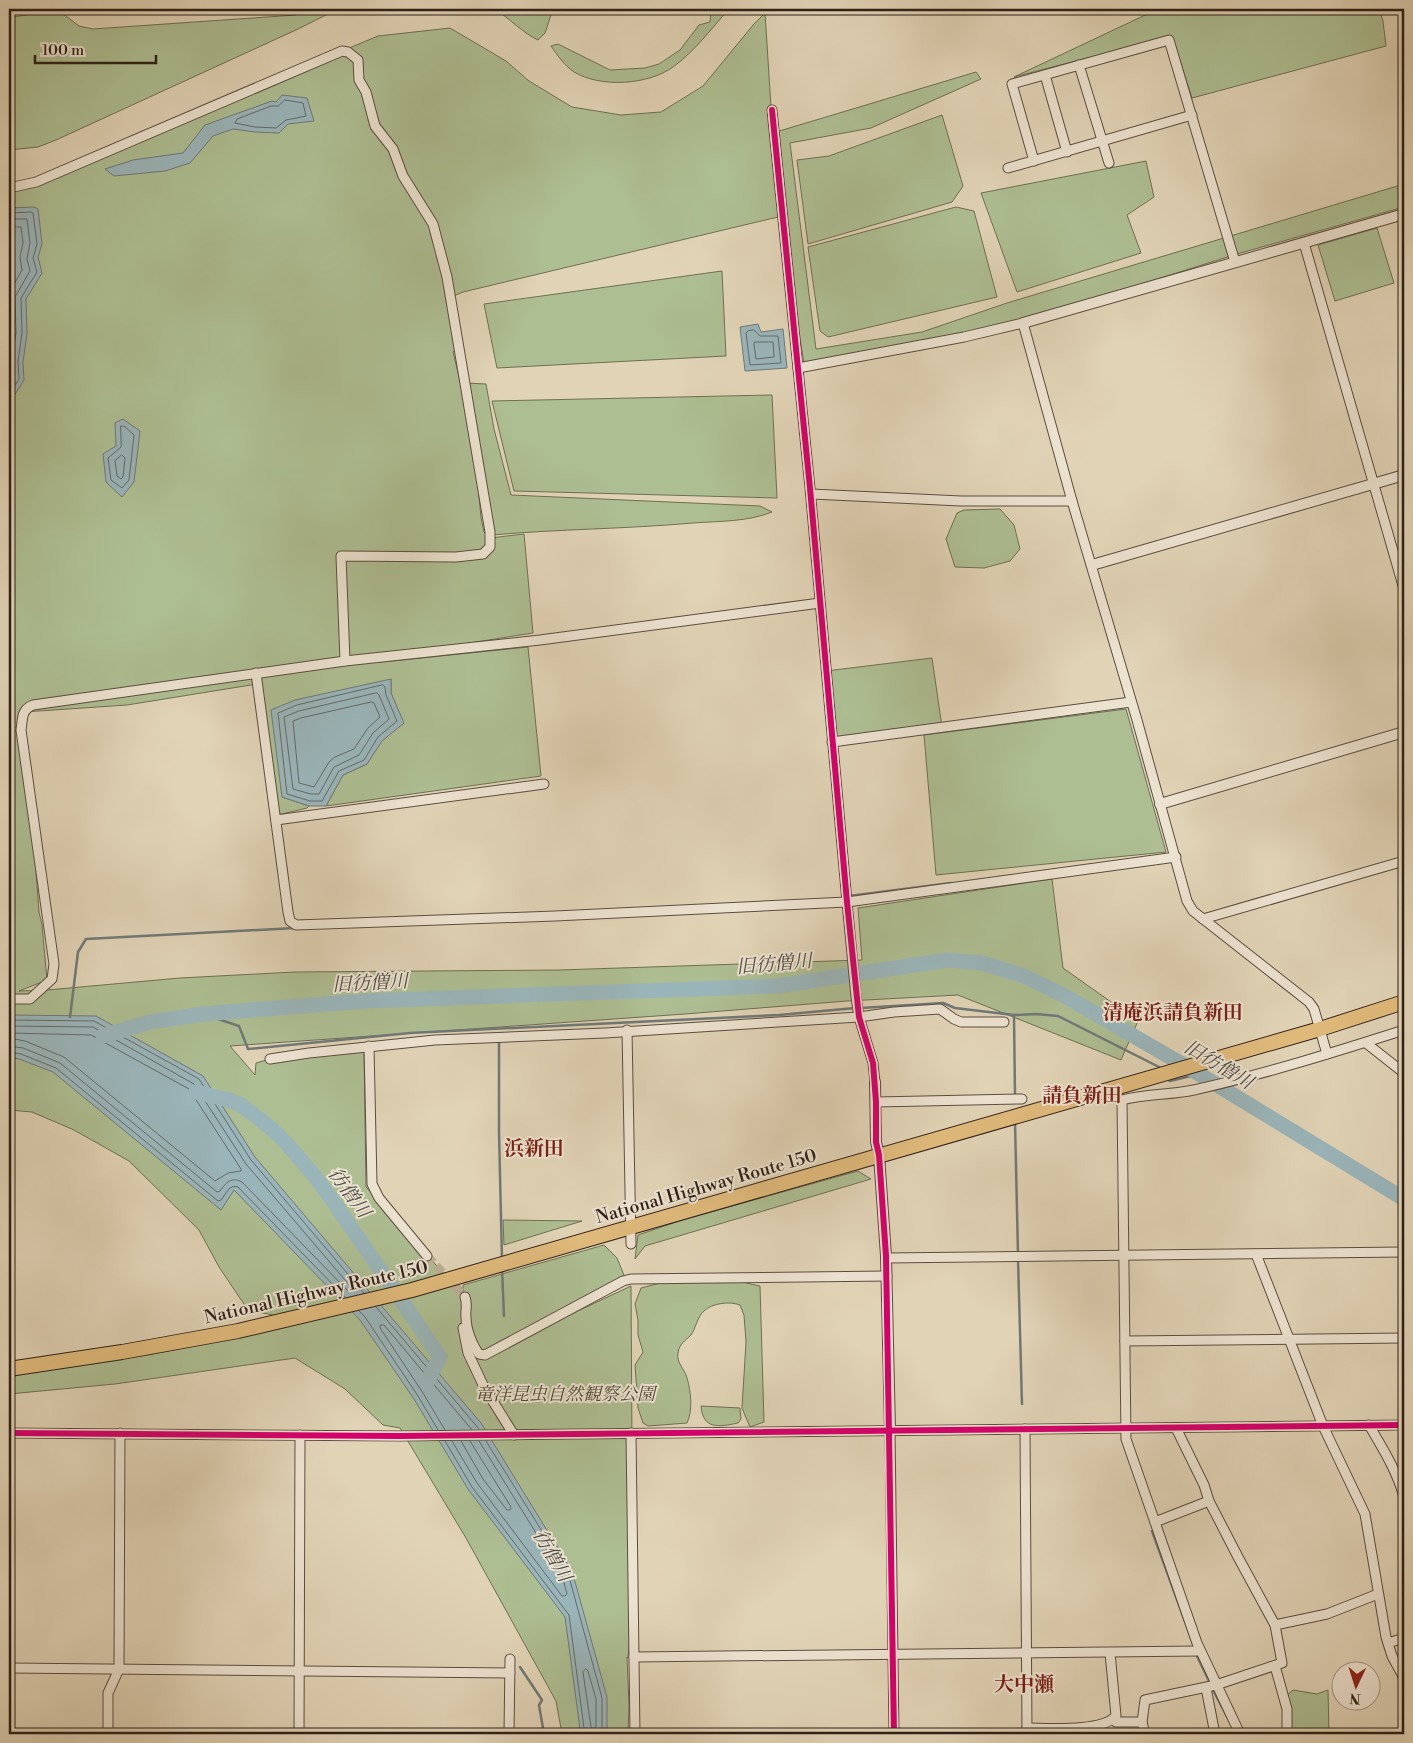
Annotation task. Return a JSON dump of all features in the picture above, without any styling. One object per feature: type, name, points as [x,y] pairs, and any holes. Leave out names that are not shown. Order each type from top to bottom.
[{"type":"highway","name":"National Highway Route 150","points":[[9,1369],[184,1341],[288,1320],[412,1290],[1320,1029],[1404,1002]]},
{"type":"street","points":[[1034,161],[1012,84],[1169,40],[1235,262]]},
{"type":"street","points":[[9,188],[36,182],[342,51],[348,52],[358,60],[359,80],[366,92],[375,126],[393,149],[403,176],[433,224],[445,268],[490,532],[490,547],[483,554],[456,557],[341,556],[345,661]]},
{"type":"street","points":[[1079,65],[1109,162]]},
{"type":"street","points":[[1045,75],[1067,152]]},
{"type":"street","points":[[772,110],[811,494],[856,997],[859,1017],[873,1063],[875,1082],[876,1142],[879,1155],[886,1258],[894,1734]]},
{"type":"street","points":[[1008,168],[1192,115]]},
{"type":"street","points":[[798,368],[964,337],[1023,323],[1404,214]]},
{"type":"street","points":[[1304,243],[1404,589]]},
{"type":"street","points":[[1023,323],[1187,901],[1193,911],[1309,1002],[1314,1009],[1327,1054]]},
{"type":"street","points":[[1092,566],[1404,475]]},
{"type":"street","points":[[811,494],[961,501],[1072,501]]},
{"type":"street","points":[[9,1000],[30,999],[48,984],[54,973],[21,730],[24,712],[26,708],[33,704],[345,661],[534,640],[820,603]]},
{"type":"street","points":[[256,673],[288,912],[290,921],[296,925],[555,916],[847,902],[1176,857]]},
{"type":"street","points":[[832,742],[1131,702]]},
{"type":"street","points":[[1160,804],[1404,732]]},
{"type":"street","points":[[276,820],[544,784]]},
{"type":"street","points":[[1203,919],[1404,861]]},
{"type":"street","points":[[270,1059],[369,1046],[435,1040],[859,1017],[940,1008],[961,1022],[1004,1022]]},
{"type":"street","points":[[627,1030],[631,1244]]},
{"type":"street","points":[[1240,1734],[1200,1652],[1126,1439],[1122,1100],[1136,1096],[1181,1093],[1203,1088],[1366,1043],[1401,1030]]},
{"type":"street","points":[[1366,1043],[1404,1073]]},
{"type":"street","points":[[369,1046],[372,1184],[379,1198],[427,1256]]},
{"type":"street","points":[[876,1102],[1022,1099]]},
{"type":"street","points":[[886,1258],[1404,1252]]},
{"type":"street","points":[[1256,1254],[1323,1426],[1364,1514],[1388,1643],[1392,1656],[1404,1678]]},
{"type":"street","points":[[514,1435],[484,1387],[468,1353],[460,1315],[467,1302],[465,1316],[472,1343],[479,1354],[485,1355],[623,1280],[886,1276]]},
{"type":"street","points":[[1125,1342],[1404,1338]]},
{"type":"street","points":[[1369,1425],[1399,1478],[1404,1497]]},
{"type":"street","points":[[9,1433],[399,1436],[1404,1425]]},
{"type":"street","points":[[1145,1734],[1142,1722],[1145,1700],[1216,1686],[1282,1663],[1276,1625],[1209,1501],[1204,1486],[1176,1428]]},
{"type":"street","points":[[1025,1429],[1027,1731],[1097,1730],[1113,1719],[1116,1716],[1110,1652]]},
{"type":"street","points":[[108,1734],[108,1693],[118,1669],[120,1433]]},
{"type":"street","points":[[631,1433],[635,1734]]},
{"type":"street","points":[[299,1734],[300,1435]]},
{"type":"street","points":[[1155,1522],[1209,1501]]},
{"type":"street","points":[[1276,1625],[1327,1614],[1378,1594]]},
{"type":"street","points":[[1388,1643],[1404,1638]]},
{"type":"street","points":[[634,1657],[1200,1652]]},
{"type":"street","points":[[509,1734],[510,1659]]},
{"type":"street","points":[[1275,1666],[1287,1710],[1287,1734]]},
{"type":"street","points":[[9,1668],[510,1673]]},
{"type":"street","points":[[1206,1688],[1215,1734]]},
{"type":"street","points":[[1113,1719],[1116,1722],[1142,1722]]},
{"type":"green space","points":[[297,9],[338,9],[56,140],[38,147],[9,150],[9,18],[36,13],[62,13],[79,26],[93,29],[296,15]]},
{"type":"green space","points":[[495,9],[551,9],[552,12],[545,33],[538,40],[527,34]]},
{"type":"green space","points":[[729,9],[696,47],[681,61],[663,73],[638,81],[611,82],[585,77],[567,66],[551,46],[558,44],[610,70],[645,68],[659,64],[680,50],[699,25],[710,22],[711,12]]},
{"type":"green space","points":[[1158,9],[1379,9],[1383,21],[1386,46],[1192,98],[1172,36],[1014,77]]},
{"type":"green space","name":"竜洋昆虫自然観察公園","points":[[765,13],[778,217],[463,292],[448,298],[455,350],[453,352],[471,426],[465,383],[486,384],[494,429],[511,495],[760,506],[772,512],[753,518],[733,520],[492,535],[474,443],[484,532],[490,538],[524,534],[533,633],[323,666],[528,647],[541,776],[326,806],[343,775],[367,764],[382,740],[403,723],[391,693],[391,679],[282,797],[309,806],[278,815],[257,684],[127,705],[24,712],[39,912],[47,980],[19,991],[180,978],[295,972],[559,970],[862,960],[858,908],[1052,879],[1063,968],[1138,1021],[1121,1060],[958,995],[847,1001],[230,1046],[255,1075],[256,1063],[270,1059],[364,1051],[366,1187],[463,1295],[463,1285],[604,1245],[617,1258],[626,1280],[482,1356],[631,1286],[633,1609],[627,1657],[628,1734],[562,1734],[556,1701],[466,1538],[400,1428],[383,1425],[345,1389],[295,1358],[115,1384],[9,1394],[9,1374],[148,1355],[287,1327],[273,1315],[248,1310],[219,1267],[199,1230],[129,1161],[74,1130],[32,1112],[9,1110],[9,188],[21,185],[378,36],[450,28],[506,61],[529,81],[572,107],[621,115],[661,112],[703,86]]},
{"type":"green space","points":[[976,72],[981,79],[871,128],[790,143],[816,349],[922,332],[1007,303],[1404,184],[1404,207],[1237,254],[1004,327],[804,363],[786,253],[776,132]]},
{"type":"green space","points":[[942,115],[963,186],[952,202],[808,244],[797,160],[829,156]]},
{"type":"green space","points":[[1146,161],[1154,197],[1127,215],[1141,253],[1017,292],[981,193]]},
{"type":"green space","points":[[956,207],[974,211],[997,297],[828,337],[820,331],[808,247]]},
{"type":"green space","points":[[1377,228],[1394,283],[1335,301],[1318,245]]},
{"type":"green space","points":[[722,271],[726,356],[497,368],[484,304]]},
{"type":"green space","points":[[772,395],[777,498],[514,491],[492,401]]},
{"type":"green space","points":[[1000,509],[1014,525],[1020,549],[1010,561],[984,568],[955,567],[946,539],[957,513],[964,510]]},
{"type":"green space","points":[[932,658],[942,727],[832,742],[826,671]]},
{"type":"green space","points":[[1126,709],[1166,852],[936,875],[924,735]]},
{"type":"green space","points":[[858,1171],[871,1179],[645,1246],[635,1259],[638,1235],[685,1219]]},
{"type":"green space","points":[[503,1220],[582,1221],[504,1245]]},
{"type":"green space","points":[[724,1278],[760,1286],[764,1422],[750,1427],[742,1408],[746,1342],[744,1315],[740,1305],[726,1303],[712,1306],[704,1311],[691,1335],[679,1350],[678,1360],[686,1375],[690,1395],[691,1407],[687,1423],[648,1426],[643,1423],[638,1408],[635,1365],[643,1352],[638,1335],[635,1304],[641,1288],[664,1282]]},
{"type":"green space","points":[[701,1406],[740,1408],[741,1419],[738,1423],[713,1425],[705,1419]]},
{"type":"green space","points":[[1293,1690],[1317,1694],[1328,1690],[1329,1734],[1288,1734],[1284,1698]]},
{"type":"water","points":[[282,95],[307,98],[314,121],[288,124],[279,133],[233,129],[213,136],[190,163],[165,171],[114,176],[105,169],[133,160],[183,153],[205,125],[272,101],[276,102]]},
{"type":"water","points":[[34,207],[38,209],[42,244],[38,257],[42,273],[26,299],[27,334],[23,362],[24,380],[9,404],[9,208]]},
{"type":"water","points":[[758,324],[761,332],[783,329],[787,368],[745,371],[740,327]]},
{"type":"water","points":[[123,419],[140,431],[134,482],[122,497],[106,482],[103,454],[116,446],[115,423]]},
{"type":"water","points":[[391,679],[391,693],[404,723],[382,741],[367,764],[343,775],[326,806],[309,806],[282,797],[271,710],[295,700]]},
{"type":"water","points":[[9,1015],[96,1016],[203,1076],[255,1157],[481,1423],[572,1571],[607,1697],[607,1734],[579,1734],[580,1729],[565,1617],[468,1489],[414,1399],[360,1320],[234,1190],[221,1210],[53,1072],[9,1057]]},
{"type":"waterway","points":[[849,896],[951,883]]},
{"type":"waterway","points":[[70,1017],[78,952],[86,939],[295,928]]},
{"type":"waterway","name":"旧彷僧川","points":[[103,1036],[150,1022],[203,1014],[364,1001],[778,986],[947,960],[982,963],[1024,976],[1065,996],[1199,1074],[1404,1199]]},
{"type":"waterway","points":[[861,1008],[943,1003],[955,1008],[1014,1015],[1058,1016],[1162,1070]]},
{"type":"waterway","points":[[203,1014],[239,1026],[248,1049],[410,1033],[779,1015],[855,1008]]},
{"type":"waterway","points":[[1014,1015],[1015,1096]]},
{"type":"waterway","points":[[499,1040],[502,1260]]},
{"type":"waterway","points":[[1168,1079],[1170,1081],[1199,1074]]},
{"type":"waterway","name":"彷僧川","points":[[196,1092],[241,1105],[272,1129],[312,1173],[440,1357],[427,1382]]},
{"type":"waterway","points":[[1015,1122],[1018,1254]]},
{"type":"waterway","points":[[1018,1259],[1022,1404]]},
{"type":"waterway","points":[[502,1268],[504,1316]]},
{"type":"waterway","points":[[1152,1531],[1195,1649]]},
{"type":"waterway","points":[[1196,1654],[1210,1683]]},
{"type":"waterway","points":[[520,1667],[542,1700],[539,1705],[544,1734]]},
{"type":"waterway","points":[[1212,1688],[1235,1732]]},
{"type":"tunnel","points":[[427,1256],[465,1297]]},
{"type":"cycle path","points":[[772,110],[810,488],[859,1017],[873,1063],[876,1102],[876,1142],[879,1155],[886,1256],[894,1734]]},
{"type":"cycle path","points":[[9,1433],[399,1436],[1404,1425]]},
{"type":"district","name":"清庵浜請負新田","points":[[1173,1012]]},
{"type":"district","name":"請負新田","points":[[1082,1095]]},
{"type":"district","name":"浜新田","points":[[534,1148]]},
{"type":"district","name":"大中瀬","points":[[1024,1684]]}]
